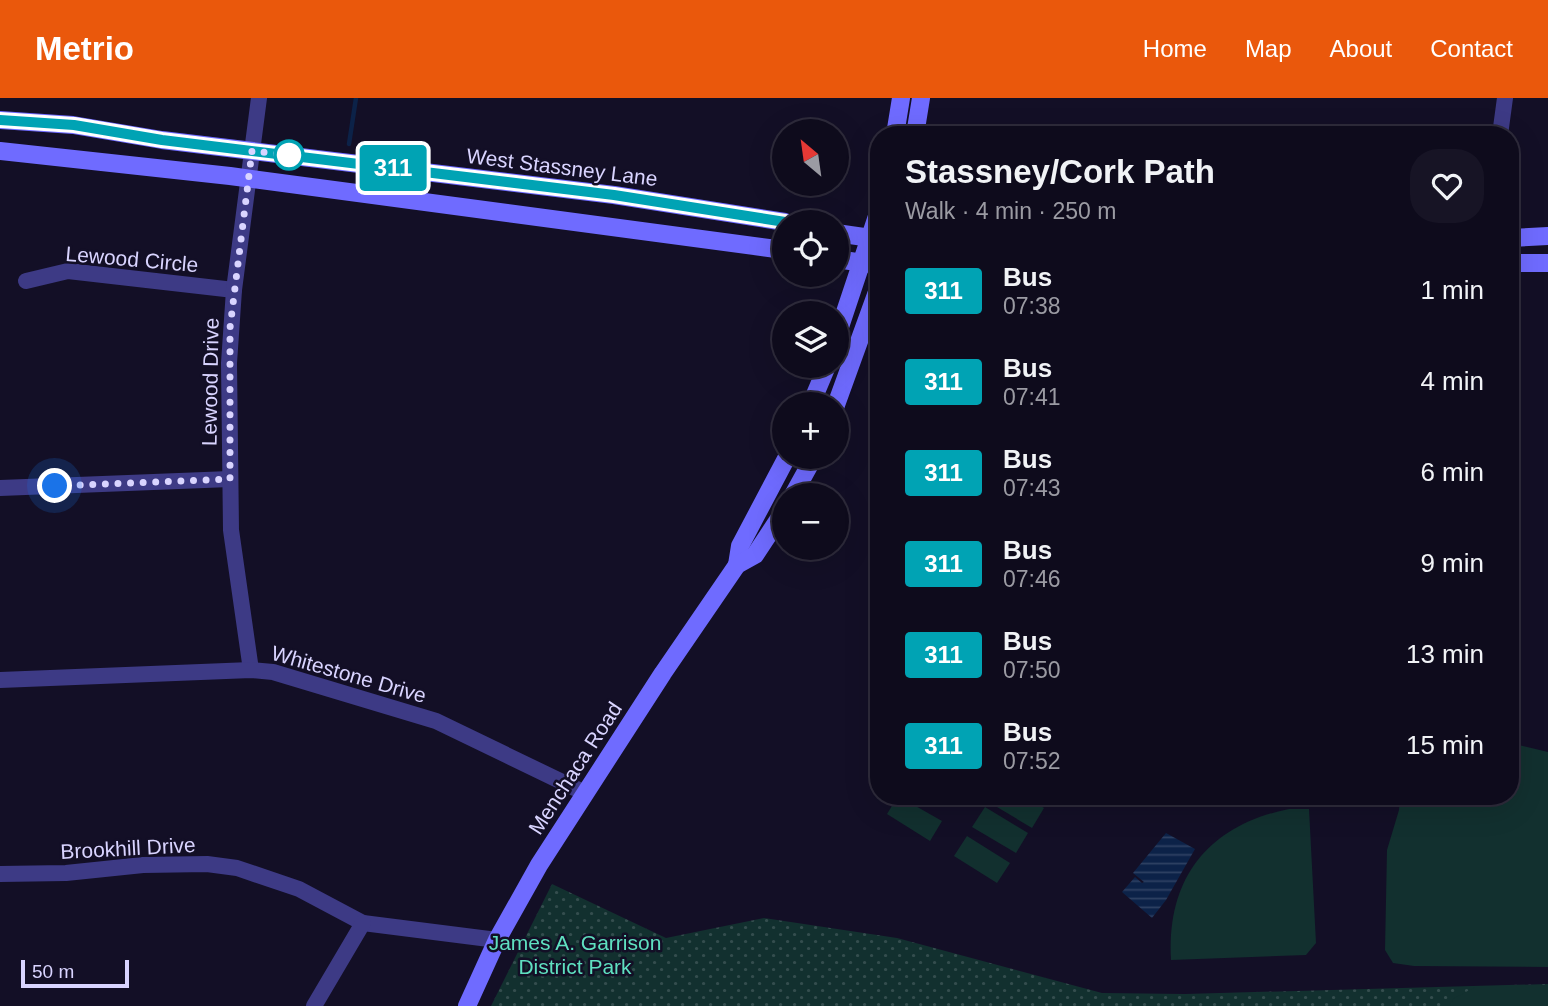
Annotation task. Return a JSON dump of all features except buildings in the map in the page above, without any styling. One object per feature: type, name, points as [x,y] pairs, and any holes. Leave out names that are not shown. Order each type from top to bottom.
[{"type":"main road","points":[[896,126],[901,98]]},
{"type":"main road","points":[[916,126],[921,98]]},
{"type":"main road","name":"West Stassney Lane","points":[[0,120],[74,125],[162,140],[647,200],[772,220]]},
{"type":"main road","points":[[0,152],[249,178],[772,248]]},
{"type":"main road","points":[[450,205],[454,176]]},
{"type":"main road","points":[[635,230],[647,200]]},
{"type":"main road","points":[[849,235],[870,238]]},
{"type":"main road","points":[[1519,238],[1548,236]]},
{"type":"main road","points":[[849,261],[870,265],[849,311]]},
{"type":"main road","points":[[1519,262],[1548,263]]},
{"type":"main road","points":[[841,392],[870,314]]},
{"type":"main road","points":[[863,336],[870,327]]},
{"type":"main road","name":"Menchaca Road","points":[[737,565],[740,546],[780,469]]},
{"type":"main road","name":"Menchaca Road","points":[[467,1006],[497,940],[585,793],[737,565],[760,549],[772,530]]},
{"type":"street","name":"Lewood Drive","points":[[251,670],[231,530],[229,363],[234,290],[259,98]]},
{"type":"street","points":[[1501,126],[1505,98]]},
{"type":"street","name":"Lewood Circle","points":[[26,281],[68,271],[234,290]]},
{"type":"street","points":[[0,488],[230,479]]},
{"type":"street","name":"Whitestone Drive","points":[[0,680],[251,670],[298,678],[436,721],[585,793]]},
{"type":"street","name":"Brookhill Drive","points":[[0,874],[66,873],[153,865],[207,864],[237,868],[273,879],[308,893],[363,923],[497,940]]},
{"type":"street","points":[[314,1006],[363,923]]},
{"type":"green space","points":[[1519,745],[1548,752],[1548,967],[1414,966],[1393,963],[1385,950],[1387,850],[1399,805],[1519,805]]},
{"type":"green space","points":[[892,805],[914,805],[942,821],[930,841],[887,814]]},
{"type":"green space","points":[[994,805],[1039,805],[1044,808],[1032,828]]},
{"type":"green space","points":[[985,807],[1028,833],[1016,853],[972,827]]},
{"type":"green space","points":[[1289,809],[1309,809],[1316,943],[1306,955],[1171,960],[1171,931],[1176,904],[1185,880],[1198,860],[1215,842],[1236,828]]},
{"type":"green space","points":[[967,836],[1010,863],[997,883],[954,856]]},
{"type":"green space","name":"James A. Garrison District Park","points":[[552,884],[666,938],[764,918],[897,938],[1102,993],[1185,994],[1548,984],[1548,1006],[491,1006]]},
{"type":"green space","points":[[1475,987],[1548,987],[1548,1006],[1450,1006],[1453,999]]},
{"type":"water","points":[[1166,833],[1195,849],[1166,900],[1152,918],[1122,892],[1135,877],[1144,882],[1133,873]]},
{"type":"waterway","points":[[349,144],[356,98]]},
{"type":"bus line","name":"311","points":[[0,120],[74,125],[162,140],[614,195],[772,219]]},
{"type":"route","points":[[55,486],[230,479],[230,328],[252,151],[289,155]]}]
